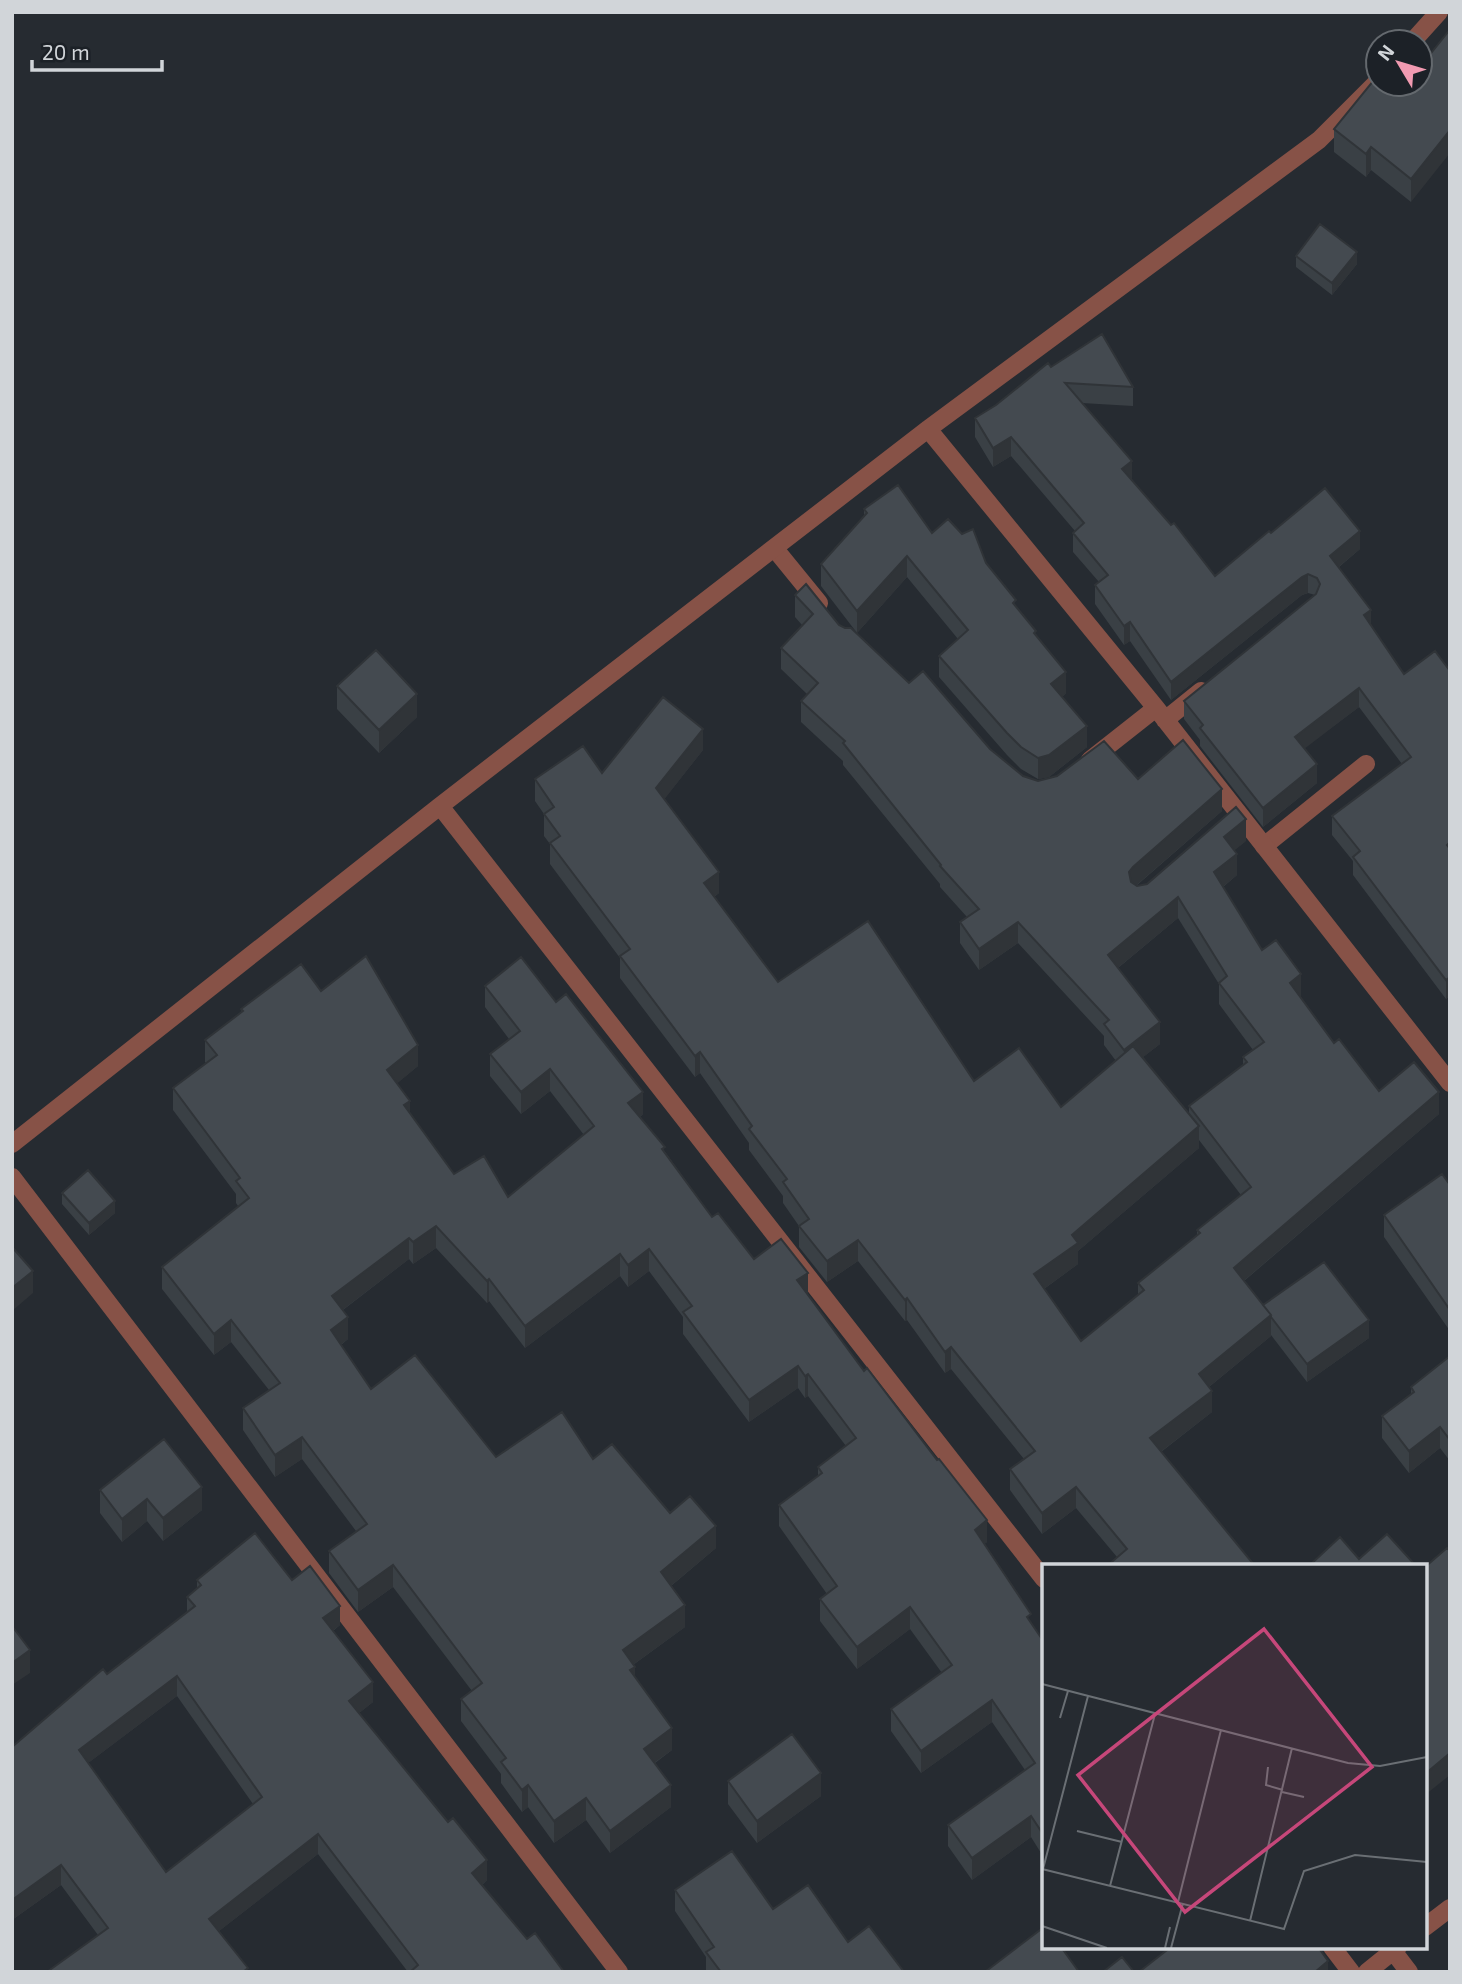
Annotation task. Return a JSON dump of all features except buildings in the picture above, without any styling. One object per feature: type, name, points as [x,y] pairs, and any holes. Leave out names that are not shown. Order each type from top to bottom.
[{"type":"street","points":[[1425,28],[1439,12]]},
{"type":"street","points":[[12,1144],[440,806],[928,429],[1319,140],[1364,95]]},
{"type":"street","points":[[928,429],[1161,714],[1233,817],[1264,846],[1450,1083]]},
{"type":"street","points":[[775,549],[832,619]]},
{"type":"street","points":[[1076,770],[1217,678]]},
{"type":"street","points":[[1264,846],[1366,764]]},
{"type":"street","points":[[440,806],[1042,1575]]},
{"type":"street","points":[[12,1177],[619,1972]]},
{"type":"street","points":[[1427,1925],[1450,1908]]},
{"type":"street","points":[[1334,1949],[1351,1972]]},
{"type":"street","points":[[1367,1972],[1396,1949],[1409,1972]]}]
